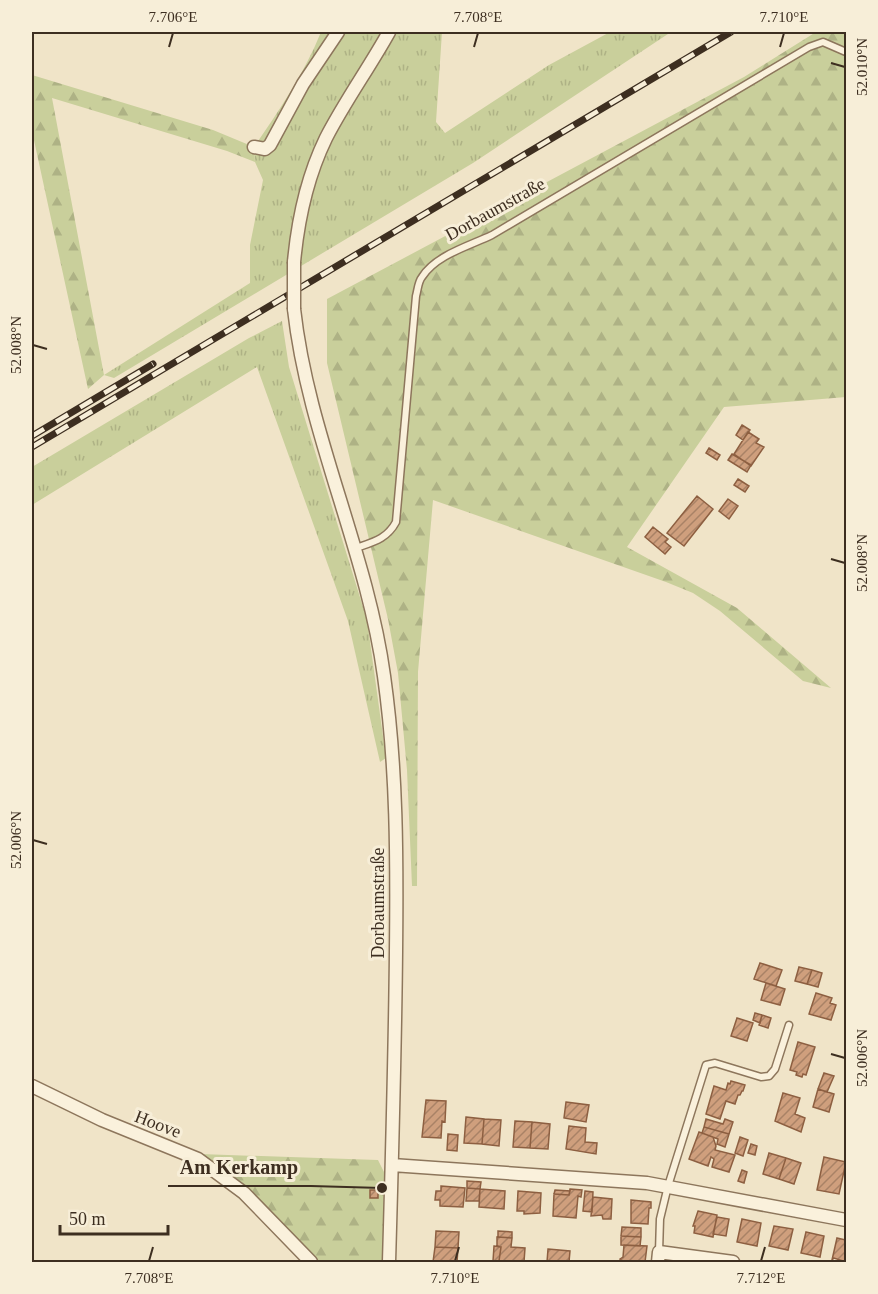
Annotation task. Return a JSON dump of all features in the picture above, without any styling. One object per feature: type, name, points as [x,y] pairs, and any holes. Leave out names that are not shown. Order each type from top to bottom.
[{"type":"street","points":[[254,147],[265,149],[270,145],[303,84],[338,32]]},
{"type":"street","name":"Dorbaumstraße","points":[[389,32],[342,108],[315,164],[300,212],[294,262],[294,309],[301,358],[356,548],[376,631],[384,675],[394,768],[397,940],[389,1263]]},
{"type":"street","name":"Hoove","points":[[32,1086],[112,1125],[198,1159],[244,1193],[311,1263]]},
{"type":"street","points":[[392,1165],[647,1183],[846,1220]]},
{"type":"street","points":[[658,1257],[732,1263]]},
{"type":"lane","name":"Dorbaumstraße","points":[[356,548],[383,538],[396,522],[416,296],[420,279],[430,267],[492,235],[809,47],[823,42],[846,52]]},
{"type":"lane","points":[[658,1257],[660,1219],[668,1186],[706,1065],[715,1063],[761,1077],[769,1076],[775,1069],[789,1025]]},
{"type":"green space","points":[[321,32],[442,32],[436,122],[445,133],[549,65],[610,32],[671,32],[473,163],[114,378],[104,375],[250,283],[250,245],[263,180],[255,162],[254,147],[299,76]]},
{"type":"green space","points":[[816,32],[846,32],[846,51],[843,53],[846,57],[846,397],[724,407],[627,547],[737,608],[831,688],[803,681],[720,611],[693,593],[433,500],[418,672],[417,886],[412,886],[407,770],[398,673],[388,619],[327,363],[327,299],[744,77]]},
{"type":"green space","points":[[32,75],[213,130],[254,147],[255,162],[227,151],[52,98],[104,375],[88,389],[32,131]]},
{"type":"green space","points":[[282,321],[289,367],[367,620],[386,758],[380,762],[348,621],[257,367],[32,505],[32,467],[249,338]]},
{"type":"green space","points":[[200,1154],[378,1160],[384,1172],[383,1262],[304,1262],[217,1177]]},
{"type":"building","points":[[742,425],[750,430],[743,440],[736,435]]},
{"type":"building","points":[[748,432],[759,439],[756,443],[764,447],[751,466],[734,454]]},
{"type":"building","points":[[709,448],[720,455],[717,460],[706,453]]},
{"type":"building","points":[[732,454],[751,465],[747,472],[728,460]]},
{"type":"building","points":[[738,479],[749,486],[745,492],[734,485]]},
{"type":"building","points":[[697,496],[713,509],[684,546],[667,533]]},
{"type":"building","points":[[728,499],[738,506],[729,519],[719,511]]},
{"type":"building","points":[[653,527],[668,539],[665,542],[671,547],[665,554],[645,537]]},
{"type":"building","points":[[760,963],[782,970],[776,986],[754,979]]},
{"type":"building","points":[[799,967],[812,970],[807,984],[795,981]]},
{"type":"building","points":[[812,970],[822,973],[818,987],[807,984]]},
{"type":"building","points":[[766,983],[785,989],[780,1005],[761,1000]]},
{"type":"building","points":[[816,993],[832,998],[830,1003],[836,1005],[831,1020],[809,1014]]},
{"type":"building","points":[[755,1013],[762,1015],[760,1023],[753,1020]]},
{"type":"building","points":[[762,1015],[771,1018],[768,1028],[759,1025]]},
{"type":"building","points":[[737,1018],[753,1023],[747,1041],[731,1036]]},
{"type":"building","points":[[798,1042],[815,1047],[806,1075],[803,1074],[802,1077],[790,1070]]},
{"type":"building","points":[[824,1073],[834,1076],[827,1092],[818,1089]]},
{"type":"building","points":[[731,1081],[745,1085],[735,1104],[726,1101],[720,1119],[706,1114],[714,1086],[726,1090]]},
{"type":"building","points":[[818,1089],[834,1094],[829,1112],[813,1107]]},
{"type":"building","points":[[783,1093],[800,1098],[795,1114],[805,1118],[801,1132],[775,1121]]},
{"type":"building","points":[[426,1100],[446,1101],[445,1122],[442,1121],[441,1138],[422,1137]]},
{"type":"building","points":[[566,1102],[589,1105],[586,1122],[564,1118]]},
{"type":"building","points":[[466,1117],[484,1119],[482,1144],[464,1143]]},
{"type":"building","points":[[484,1119],[501,1120],[499,1146],[482,1144]]},
{"type":"building","points":[[706,1119],[723,1124],[725,1119],[733,1122],[729,1134],[704,1127]]},
{"type":"building","points":[[515,1121],[532,1122],[530,1148],[513,1147]]},
{"type":"building","points":[[532,1122],[550,1124],[548,1149],[530,1148]]},
{"type":"building","points":[[569,1126],[586,1128],[585,1142],[597,1143],[596,1154],[566,1149]]},
{"type":"building","points":[[704,1127],[729,1134],[725,1147],[717,1144],[718,1139],[702,1133]]},
{"type":"building","points":[[699,1132],[713,1137],[715,1150],[735,1155],[729,1172],[712,1167],[714,1159],[711,1157],[708,1166],[689,1159]]},
{"type":"building","points":[[448,1134],[458,1135],[457,1151],[447,1150]]},
{"type":"building","points":[[740,1137],[748,1140],[743,1156],[735,1153]]},
{"type":"building","points":[[751,1144],[757,1146],[755,1155],[748,1153]]},
{"type":"building","points":[[769,1153],[786,1158],[779,1179],[763,1174]]},
{"type":"building","points":[[824,1157],[846,1162],[839,1194],[817,1190]]},
{"type":"building","points":[[786,1158],[801,1163],[794,1184],[779,1179]]},
{"type":"building","points":[[742,1170],[747,1172],[744,1183],[738,1181]]},
{"type":"building","points":[[467,1181],[481,1182],[480,1189],[467,1188]]},
{"type":"building","points":[[441,1186],[465,1188],[463,1207],[440,1206],[440,1200],[435,1200],[436,1191],[441,1191]]},
{"type":"building","points":[[467,1188],[480,1189],[479,1201],[466,1201]]},
{"type":"building","points":[[480,1189],[505,1191],[504,1209],[479,1207]]},
{"type":"building","points":[[570,1189],[582,1190],[581,1197],[578,1196],[576,1218],[553,1216],[554,1194],[569,1195]]},
{"type":"building","points":[[370,1190],[378,1190],[378,1198],[370,1198]]},
{"type":"building","points":[[555,1190],[570,1191],[569,1195],[554,1194]]},
{"type":"building","points":[[518,1191],[541,1193],[540,1213],[524,1214],[524,1211],[517,1211]]},
{"type":"building","points":[[585,1191],[593,1192],[592,1212],[583,1211]]},
{"type":"building","points":[[593,1197],[612,1199],[611,1219],[603,1219],[602,1215],[591,1216]]},
{"type":"building","points":[[631,1200],[651,1202],[648,1224],[631,1223]]},
{"type":"building","points":[[698,1211],[717,1215],[713,1237],[694,1233],[695,1226],[693,1226]]},
{"type":"building","points":[[717,1217],[729,1219],[726,1236],[713,1234]]},
{"type":"building","points":[[742,1219],[761,1223],[757,1246],[737,1242]]},
{"type":"building","points":[[774,1226],[793,1229],[788,1250],[769,1246]]},
{"type":"building","points":[[622,1227],[641,1228],[641,1237],[621,1236]]},
{"type":"building","points":[[436,1231],[459,1232],[458,1248],[435,1247]]},
{"type":"building","points":[[498,1231],[512,1232],[512,1238],[498,1237]]},
{"type":"building","points":[[806,1232],[824,1236],[820,1257],[801,1253]]},
{"type":"building","points":[[621,1236],[641,1237],[640,1246],[621,1245]]},
{"type":"building","points":[[497,1237],[512,1238],[511,1247],[525,1248],[524,1262],[499,1261],[501,1247],[497,1246]]},
{"type":"building","points":[[837,1238],[846,1240],[846,1262],[834,1258],[832,1260]]},
{"type":"building","points":[[624,1245],[647,1246],[645,1262],[623,1262],[620,1259],[623,1257]]},
{"type":"building","points":[[494,1246],[501,1247],[499,1261],[493,1261]]},
{"type":"building","points":[[435,1247],[458,1248],[457,1262],[433,1262]]},
{"type":"building","points":[[548,1249],[570,1251],[569,1262],[547,1262]]},
{"type":"railway","points":[[32,447],[731,32]]},
{"type":"railway","points":[[32,436],[153,364]]},
{"type":"place","name":"Am Kerkamp","points":[[382,1188]]}]
